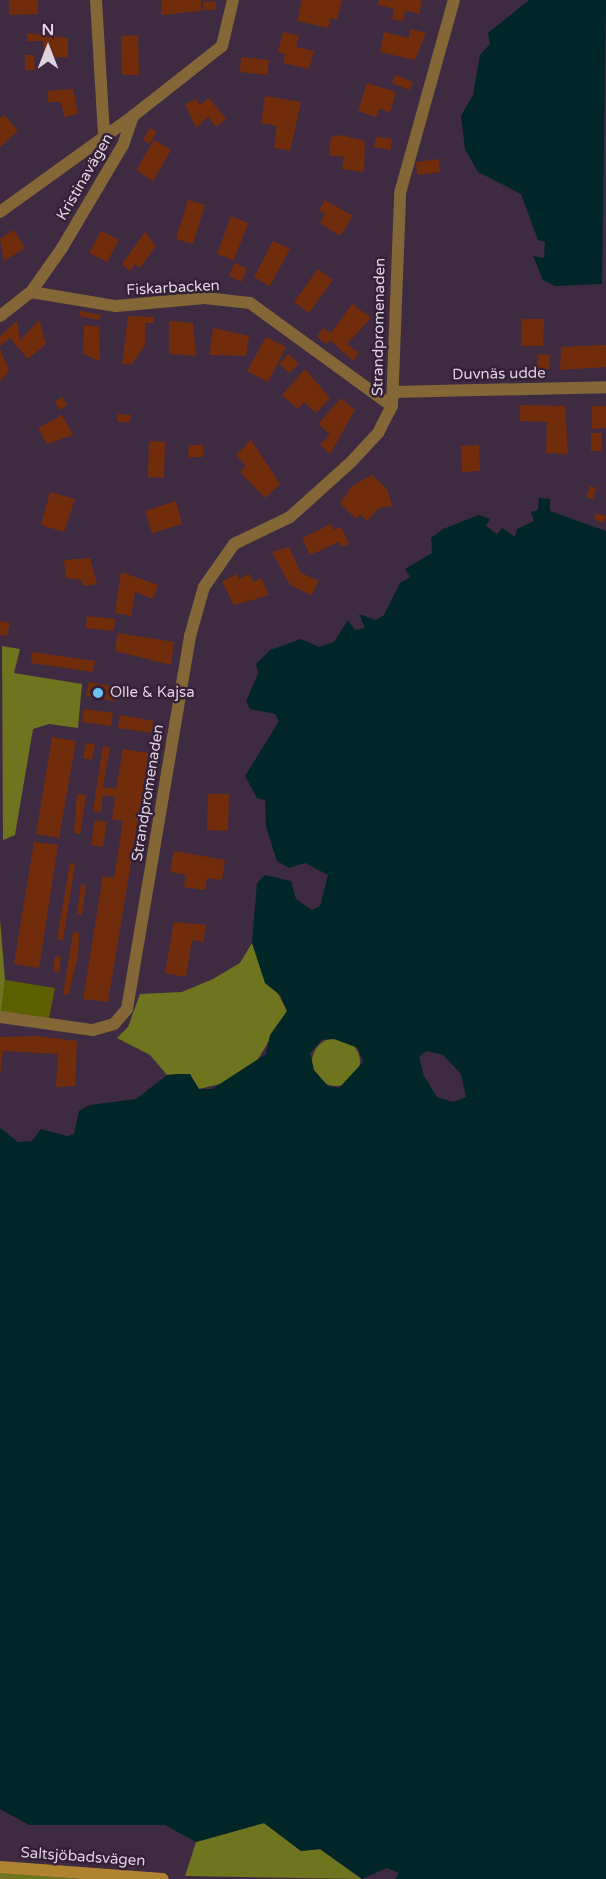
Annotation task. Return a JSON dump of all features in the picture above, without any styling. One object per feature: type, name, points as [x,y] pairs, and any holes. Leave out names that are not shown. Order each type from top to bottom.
[{"type":"street","points":[[96,0],[104,135]]},
{"type":"street","points":[[0,212],[104,135],[134,116],[222,46],[233,0]]},
{"type":"street","name":"Strandpromenaden","points":[[0,1017],[93,1030],[121,1019],[132,991],[170,746],[204,587],[234,544],[290,517],[351,462],[378,433],[392,406],[394,263],[403,174],[454,0]]},
{"type":"street","name":"Kristinavägen","points":[[0,316],[31,292],[123,145],[134,116]]},
{"type":"street","name":"Fiskarbacken","points":[[31,292],[116,306],[205,298],[250,303],[392,406]]},
{"type":"street","name":"Duvnäs udde","points":[[393,392],[606,387]]},
{"type":"street","name":"Saltsjöbadsvägen","points":[[0,1867],[163,1879]]},
{"type":"shaded area","points":[[529,0],[606,0],[602,284],[555,286],[543,280],[533,256],[544,258],[545,242],[538,240],[521,194],[478,172],[465,149],[461,116],[473,95],[480,55],[490,44],[488,33]]},
{"type":"shaded area","points":[[539,498],[550,499],[550,511],[606,531],[606,1879],[395,1879],[399,1873],[387,1868],[362,1879],[320,1849],[301,1851],[264,1823],[196,1842],[165,1825],[29,1825],[0,1809],[0,1128],[18,1142],[32,1141],[41,1129],[67,1136],[74,1134],[79,1111],[90,1105],[136,1099],[167,1075],[190,1074],[199,1089],[212,1089],[266,1054],[270,1035],[287,1011],[281,996],[265,983],[252,943],[257,883],[265,875],[291,881],[296,899],[312,910],[320,906],[328,875],[305,863],[289,868],[277,861],[266,827],[265,800],[257,798],[245,776],[279,721],[275,714],[250,709],[246,701],[258,674],[256,664],[270,650],[301,639],[319,647],[334,642],[348,620],[355,630],[365,628],[359,614],[376,620],[384,615],[400,583],[410,577],[405,569],[432,553],[431,538],[443,529],[479,515],[490,519],[486,526],[497,534],[502,528],[515,537],[517,529],[534,521],[531,512],[538,510]],"holes":[[[334,1039],[358,1048],[363,1062],[339,1088],[328,1086],[314,1070],[310,1053],[322,1040]],[[426,1051],[443,1055],[461,1074],[466,1097],[453,1102],[437,1097],[424,1076],[419,1057]]]},
{"type":"shaded area","points":[[2,646],[20,649],[14,673],[82,684],[78,728],[49,724],[33,729],[15,835],[3,840]]},
{"type":"shaded area","points":[[0,919],[5,980],[1,1012],[0,1011]]},
{"type":"shaded area","points":[[252,943],[287,1011],[255,1064],[228,1082],[199,1089],[180,1074],[167,1075],[150,1055],[117,1038],[128,1027],[140,994],[182,992],[213,979],[240,963]]},
{"type":"shaded area","points":[[5,980],[55,988],[49,1018],[1,1012]]},
{"type":"shaded area","points":[[331,1038],[341,1038],[353,1045],[360,1057],[360,1067],[353,1079],[341,1086],[331,1086],[316,1075],[312,1067],[312,1057],[323,1042]]},
{"type":"shaded area","points":[[264,1823],[301,1851],[320,1849],[362,1879],[185,1876],[196,1842]]},
{"type":"shaded area","points":[[0,1872],[79,1879],[0,1879]]},
{"type":"building","points":[[9,0],[38,0],[38,14],[9,15]]},
{"type":"building","points":[[162,0],[201,0],[201,11],[161,15]]},
{"type":"building","points":[[302,0],[342,0],[337,20],[331,18],[328,28],[297,21]]},
{"type":"building","points":[[379,0],[422,0],[419,14],[405,11],[403,21],[392,19],[394,9],[378,5]]},
{"type":"building","points":[[204,1],[216,2],[216,10],[203,10]]},
{"type":"building","points":[[410,29],[426,33],[415,60],[380,52],[384,32],[409,38]]},
{"type":"building","points":[[283,32],[299,36],[296,47],[314,51],[309,69],[283,63],[285,54],[278,52]]},
{"type":"building","points":[[27,33],[68,38],[68,57],[43,58],[43,41],[27,41]]},
{"type":"building","points":[[138,35],[139,75],[122,75],[121,36]]},
{"type":"building","points":[[25,55],[34,55],[35,70],[25,70]]},
{"type":"building","points":[[241,57],[269,60],[267,75],[240,72]]},
{"type":"building","points":[[395,75],[413,82],[410,90],[392,83]]},
{"type":"building","points":[[367,83],[396,92],[390,112],[379,109],[376,117],[358,111]]},
{"type":"building","points":[[73,89],[78,114],[64,117],[61,102],[48,102],[48,91]]},
{"type":"building","points":[[265,96],[301,102],[290,151],[274,148],[277,126],[261,123]]},
{"type":"building","points":[[209,98],[226,119],[216,127],[208,117],[196,128],[185,104],[197,99],[199,105]]},
{"type":"building","points":[[4,115],[18,131],[0,147],[0,118]]},
{"type":"building","points":[[150,128],[157,132],[149,144],[143,139]]},
{"type":"building","points":[[341,135],[365,141],[364,172],[342,169],[344,157],[329,155],[331,137]]},
{"type":"building","points":[[376,137],[392,139],[390,150],[374,147]]},
{"type":"building","points":[[154,140],[171,150],[153,181],[136,170]]},
{"type":"building","points":[[439,159],[440,172],[417,175],[416,162]]},
{"type":"building","points":[[188,200],[205,205],[193,244],[176,239]]},
{"type":"building","points":[[325,200],[353,216],[340,236],[320,223],[325,214],[319,210]]},
{"type":"building","points":[[231,216],[248,223],[234,260],[217,254]]},
{"type":"building","points":[[14,230],[25,248],[4,261],[0,239]]},
{"type":"building","points":[[101,231],[119,240],[107,262],[89,253]]},
{"type":"building","points":[[145,232],[156,246],[140,268],[135,264],[130,271],[122,264]]},
{"type":"building","points":[[273,241],[290,249],[270,286],[254,277]]},
{"type":"building","points":[[235,263],[247,269],[241,282],[229,276]]},
{"type":"building","points":[[318,269],[333,280],[309,313],[294,302]]},
{"type":"building","points":[[352,304],[371,318],[347,344],[359,353],[353,361],[330,340],[327,344],[317,337],[323,328],[331,333]]},
{"type":"building","points":[[80,311],[101,315],[100,320],[79,316]]},
{"type":"building","points":[[128,316],[154,317],[154,323],[145,323],[145,345],[132,364],[122,364]]},
{"type":"building","points":[[522,319],[544,319],[543,346],[521,346]]},
{"type":"building","points":[[39,320],[46,344],[28,359],[10,338],[0,346],[0,336],[17,321],[20,340]]},
{"type":"building","points":[[169,321],[193,323],[196,356],[169,354]]},
{"type":"building","points":[[84,325],[99,327],[100,361],[83,354]]},
{"type":"building","points":[[213,328],[249,336],[246,356],[209,355]]},
{"type":"building","points":[[266,337],[286,347],[268,382],[247,371]]},
{"type":"building","points":[[606,345],[606,367],[560,370],[561,347]]},
{"type":"building","points":[[0,349],[9,371],[0,381]]},
{"type":"building","points":[[288,354],[299,363],[290,373],[279,364]]},
{"type":"building","points":[[538,354],[550,355],[549,369],[537,369]]},
{"type":"building","points":[[305,369],[330,398],[316,413],[304,402],[298,409],[282,395]]},
{"type":"building","points":[[62,397],[67,405],[60,410],[55,402]]},
{"type":"building","points":[[341,398],[355,410],[330,454],[320,445],[330,434],[318,424]]},
{"type":"building","points":[[520,405],[565,406],[568,454],[546,453],[547,422],[520,421]]},
{"type":"building","points":[[592,406],[606,406],[606,428],[592,429]]},
{"type":"building","points":[[118,414],[131,415],[130,422],[118,422]]},
{"type":"building","points":[[62,415],[73,435],[47,444],[38,428]]},
{"type":"building","points":[[591,433],[602,433],[601,451],[591,451]]},
{"type":"building","points":[[251,440],[280,484],[265,498],[240,472],[246,466],[236,455]]},
{"type":"building","points":[[149,441],[165,442],[164,478],[148,477]]},
{"type":"building","points":[[189,445],[203,445],[203,457],[188,457]]},
{"type":"building","points":[[479,445],[480,471],[462,472],[461,446]]},
{"type":"building","points":[[372,475],[387,489],[392,506],[379,508],[367,521],[360,514],[356,519],[340,503],[352,486]]},
{"type":"building","points":[[590,486],[596,488],[593,499],[586,497]]},
{"type":"building","points":[[50,492],[75,499],[64,532],[41,525]]},
{"type":"building","points":[[176,501],[182,524],[152,533],[145,511]]},
{"type":"building","points":[[596,513],[606,516],[604,523],[594,519]]},
{"type":"building","points":[[331,524],[334,530],[341,527],[349,544],[342,547],[339,542],[310,555],[302,538]]},
{"type":"building","points":[[289,547],[301,573],[319,581],[311,595],[290,585],[272,552]]},
{"type":"building","points":[[90,558],[97,584],[83,586],[82,580],[66,578],[64,560]]},
{"type":"building","points":[[121,572],[158,585],[153,599],[135,592],[131,616],[115,613]]},
{"type":"building","points":[[237,574],[239,579],[249,574],[254,582],[261,578],[269,595],[234,605],[222,582]]},
{"type":"building","points":[[87,616],[115,619],[114,631],[86,628]]},
{"type":"building","points":[[0,621],[10,623],[7,636],[0,635]]},
{"type":"building","points":[[118,633],[174,642],[171,665],[115,651]]},
{"type":"building","points":[[32,652],[95,661],[93,672],[31,663]]},
{"type":"building","points":[[89,682],[117,687],[115,701],[86,696]]},
{"type":"building","points":[[84,709],[113,713],[111,726],[82,722]]},
{"type":"building","points":[[120,715],[154,721],[152,733],[118,728]]},
{"type":"building","points":[[52,737],[76,741],[59,838],[36,834]]},
{"type":"building","points":[[86,743],[95,744],[92,760],[83,758]]},
{"type":"building","points":[[103,746],[110,748],[103,787],[116,789],[123,749],[149,753],[108,1002],[83,999],[103,876],[114,878],[123,821],[112,819],[115,797],[103,795],[101,812],[93,811]]},
{"type":"building","points":[[77,794],[86,795],[80,834],[74,833]]},
{"type":"building","points":[[208,794],[229,794],[228,831],[207,830]]},
{"type":"building","points":[[95,820],[107,822],[103,847],[91,845]]},
{"type":"building","points":[[34,842],[58,845],[39,968],[14,964]]},
{"type":"building","points":[[174,851],[225,860],[222,880],[207,878],[205,890],[184,887],[186,875],[170,872]]},
{"type":"building","points":[[70,863],[75,864],[63,940],[57,939]]},
{"type":"building","points":[[81,884],[86,885],[82,915],[77,914]]},
{"type":"building","points":[[174,922],[206,925],[203,942],[192,940],[186,977],[165,973]]},
{"type":"building","points":[[73,932],[79,933],[78,957],[68,995],[63,995]]},
{"type":"building","points":[[55,956],[61,957],[59,972],[53,971]]},
{"type":"building","points":[[37,1036],[77,1041],[75,1086],[56,1087],[58,1054],[3,1051],[0,1076],[0,1037]]},
{"type":"place","name":"Olle & Kajsa","points":[[98,693]]}]
